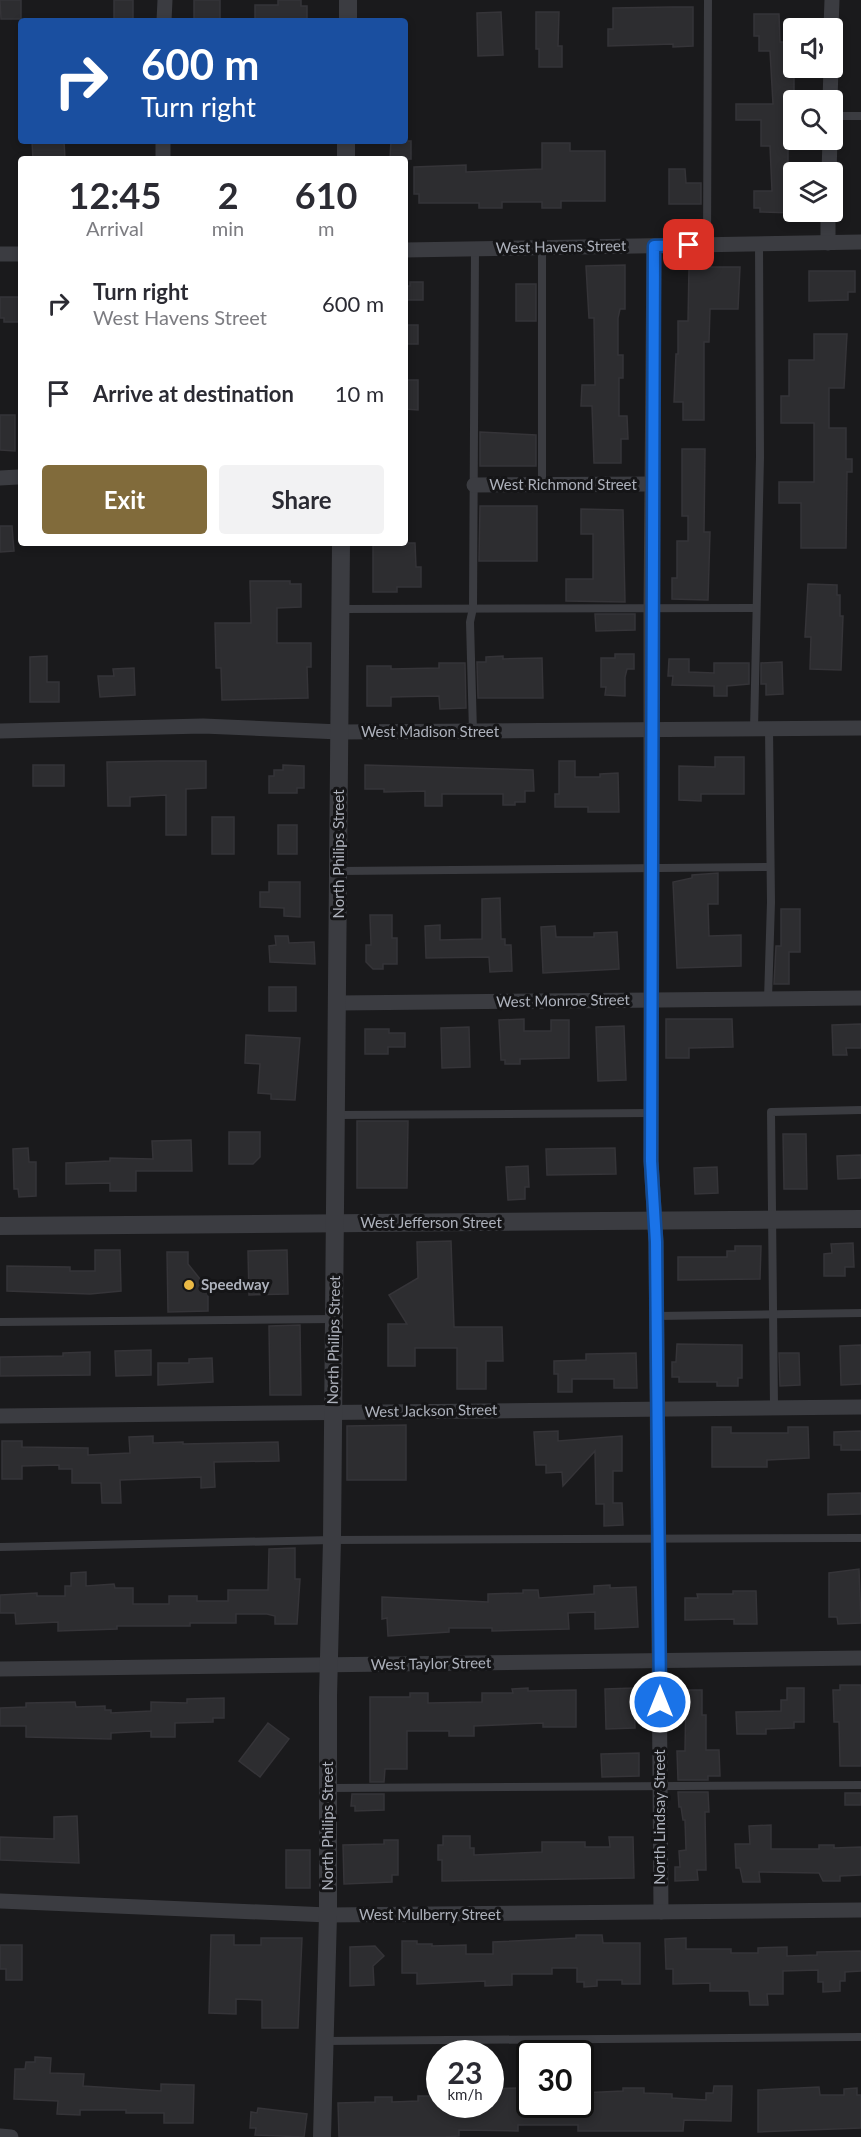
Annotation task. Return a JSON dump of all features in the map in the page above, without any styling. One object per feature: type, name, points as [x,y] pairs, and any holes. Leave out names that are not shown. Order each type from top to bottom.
[{"type":"street","points":[[164,18],[165,0]]},
{"type":"street","points":[[348,0],[348,18]]},
{"type":"street","points":[[831,18],[832,0]]},
{"type":"street","points":[[828,222],[828,243]]},
{"type":"street","name":"West Havens Street","points":[[408,250],[861,242]]},
{"type":"street","name":"North Lindsay Street","points":[[654,246],[651,868],[652,1113],[659,1540],[660,1912]]},
{"type":"street","points":[[0,254],[18,254]]},
{"type":"street","points":[[0,478],[18,477]]},
{"type":"street","name":"West Richmond Street","points":[[474,485],[652,484]]},
{"type":"street","name":"North Philips Street","points":[[322,2137],[328,1915],[341,546]]},
{"type":"street","name":"West Madison Street","points":[[0,731],[203,726],[340,732],[861,728]]},
{"type":"street","name":"West Monroe Street","points":[[338,1003],[861,998]]},
{"type":"street","name":"West Jefferson Street","points":[[0,1227],[861,1220]]},
{"type":"street","name":"West Jackson Street","points":[[0,1416],[861,1407]]},
{"type":"street","name":"West Taylor Street","points":[[0,1669],[861,1658]]},
{"type":"street","name":"West Mulberry Street","points":[[0,1901],[328,1915],[861,1910]]},
{"type":"street","points":[[0,2136],[11,2137]]},
{"type":"lane","points":[[707,245],[708,0]]},
{"type":"lane","points":[[843,116],[861,116]]},
{"type":"lane","points":[[759,244],[760,458],[756,608],[770,867],[768,999]]},
{"type":"lane","points":[[473,732],[470,622],[473,608],[475,248]]},
{"type":"lane","points":[[542,248],[542,485]]},
{"type":"lane","points":[[340,609],[756,608]]},
{"type":"lane","points":[[339,871],[770,867]]},
{"type":"lane","points":[[774,1407],[771,1112],[861,1110]]},
{"type":"lane","points":[[337,1115],[652,1113]]},
{"type":"lane","points":[[657,1316],[861,1313]]},
{"type":"lane","points":[[0,1322],[334,1319]]},
{"type":"lane","points":[[0,1547],[332,1540],[861,1538]]},
{"type":"lane","points":[[329,1788],[861,1785]]},
{"type":"lane","points":[[325,2041],[861,2037]]},
{"type":"building","points":[[0,0],[21,0],[21,18],[1,19]]},
{"type":"building","points":[[114,0],[133,0],[133,18],[114,18]]},
{"type":"building","points":[[194,0],[220,0],[220,18],[194,18]]},
{"type":"building","points":[[278,0],[301,0],[301,6],[307,6],[307,18],[255,18],[255,5],[278,5]]},
{"type":"building","points":[[693,7],[693,46],[673,47],[673,44],[608,46],[608,29],[613,29],[613,8]]},
{"type":"building","points":[[501,12],[503,55],[478,56],[477,13]]},
{"type":"building","points":[[536,12],[559,12],[558,46],[562,46],[562,67],[539,67],[539,49],[536,49]]},
{"type":"building","points":[[754,14],[779,14],[780,42],[783,42],[783,78],[794,78],[794,90],[783,90],[783,150],[788,150],[788,162],[783,162],[783,213],[760,212],[760,208],[754,208],[754,191],[772,191],[770,146],[761,146],[761,120],[736,120],[736,104],[773,104],[770,51],[759,51],[759,36],[754,36]]},
{"type":"building","points":[[408,141],[411,141],[411,159],[408,159],[408,156],[390,156],[391,144],[408,144]]},
{"type":"building","points":[[542,143],[570,143],[570,151],[605,151],[605,201],[561,201],[561,208],[542,208],[542,202],[502,202],[502,208],[479,208],[479,203],[419,203],[419,194],[414,194],[414,167],[466,165],[466,172],[542,169]]},
{"type":"building","points":[[32,144],[64,144],[65,156],[33,156]]},
{"type":"building","points":[[669,169],[685,169],[686,183],[701,183],[701,204],[669,204]]},
{"type":"building","points":[[625,265],[625,309],[620,309],[618,318],[618,355],[623,355],[623,378],[619,378],[619,416],[627,416],[628,439],[621,439],[621,463],[594,463],[592,406],[581,406],[582,385],[595,385],[594,318],[589,318],[586,266]]},
{"type":"building","points":[[689,267],[740,267],[738,309],[710,309],[709,342],[704,342],[704,420],[683,420],[683,402],[674,402],[678,321],[688,321]]},
{"type":"building","points":[[809,271],[855,271],[855,292],[848,292],[848,300],[809,301]]},
{"type":"building","points":[[410,282],[423,282],[423,300],[408,300],[408,286]]},
{"type":"building","points":[[516,284],[536,284],[536,321],[516,321]]},
{"type":"building","points":[[0,297],[18,297],[18,322],[4,322],[4,318],[0,318]]},
{"type":"building","points":[[408,325],[418,325],[418,344],[408,344]]},
{"type":"building","points":[[814,334],[847,334],[844,388],[829,388],[829,428],[846,428],[846,459],[852,459],[852,472],[847,472],[846,548],[801,548],[801,503],[779,503],[779,482],[814,482],[814,423],[781,423],[781,396],[789,396],[789,360],[814,360]]},
{"type":"building","points":[[408,380],[418,380],[418,410],[408,409]]},
{"type":"building","points":[[0,415],[15,415],[15,451],[0,450]]},
{"type":"building","points":[[480,432],[536,435],[536,466],[480,466]]},
{"type":"building","points":[[682,449],[705,449],[704,532],[710,532],[708,600],[672,599],[672,578],[677,578],[677,541],[688,541],[688,516],[682,516]]},
{"type":"building","points":[[480,506],[537,506],[537,561],[479,561]]},
{"type":"building","points":[[581,509],[623,510],[625,602],[566,601],[566,579],[593,579],[593,534],[581,534]]},
{"type":"building","points":[[0,526],[12,526],[14,551],[0,552]]},
{"type":"building","points":[[408,543],[415,543],[416,567],[421,567],[421,587],[397,587],[397,592],[373,592],[373,546],[408,546]]},
{"type":"building","points":[[250,581],[290,581],[290,584],[301,584],[301,607],[277,608],[277,643],[311,643],[311,667],[307,667],[308,698],[222,700],[221,668],[216,668],[215,623],[251,623]]},
{"type":"building","points":[[808,584],[837,585],[837,595],[840,595],[840,616],[843,616],[841,670],[810,669],[811,637],[805,637]]},
{"type":"building","points":[[595,614],[635,614],[635,630],[596,631]]},
{"type":"building","points":[[615,654],[634,654],[634,669],[627,669],[625,677],[625,696],[605,695],[606,687],[601,687],[601,658],[615,658]]},
{"type":"building","points":[[47,656],[47,682],[59,682],[59,702],[30,702],[30,657]]},
{"type":"building","points":[[503,656],[503,659],[542,658],[543,698],[478,698],[477,662],[486,662],[486,657]]},
{"type":"building","points":[[669,659],[689,659],[689,672],[714,673],[714,663],[749,663],[749,684],[727,686],[727,696],[714,696],[714,686],[672,685],[673,676],[668,676]]},
{"type":"building","points":[[782,662],[783,694],[766,695],[766,684],[761,684],[761,663]]},
{"type":"building","points":[[439,663],[465,663],[466,708],[440,709],[439,696],[391,697],[391,706],[367,706],[367,666],[391,666],[391,669],[439,668]]},
{"type":"building","points":[[134,668],[135,695],[100,697],[98,676],[114,676],[113,669]]},
{"type":"building","points":[[715,757],[744,757],[744,794],[701,794],[701,801],[679,800],[679,766],[715,767]]},
{"type":"building","points":[[206,761],[206,788],[186,789],[186,835],[166,835],[166,795],[130,797],[130,806],[108,806],[107,762]]},
{"type":"building","points":[[559,761],[575,761],[575,777],[600,777],[600,774],[618,773],[619,812],[588,812],[588,807],[555,807],[555,794],[559,794]]},
{"type":"building","points":[[33,765],[64,765],[64,786],[33,786]]},
{"type":"building","points":[[283,765],[304,766],[304,788],[297,788],[297,793],[269,793],[269,776],[274,776],[274,770],[283,770]]},
{"type":"building","points":[[365,765],[533,770],[534,791],[525,791],[525,802],[515,802],[515,805],[503,805],[503,794],[442,794],[442,806],[425,806],[425,791],[384,792],[384,789],[365,789]]},
{"type":"building","points":[[212,817],[234,817],[234,854],[212,854]]},
{"type":"building","points":[[278,825],[297,825],[297,854],[278,854]]},
{"type":"building","points":[[718,873],[718,904],[708,904],[709,936],[741,935],[741,966],[677,968],[673,882],[692,878],[692,875]]},
{"type":"building","points":[[269,882],[300,882],[300,917],[284,916],[284,908],[260,907],[260,892],[269,892]]},
{"type":"building","points":[[500,898],[501,939],[505,939],[505,945],[511,945],[512,971],[490,972],[489,957],[426,958],[425,926],[440,925],[440,940],[482,939],[482,899]]},
{"type":"building","points":[[781,909],[800,909],[800,952],[789,952],[789,984],[774,984],[776,946],[781,946]]},
{"type":"building","points":[[370,915],[392,915],[392,938],[397,938],[397,964],[383,964],[383,969],[373,969],[366,962],[366,945],[371,945]]},
{"type":"building","points":[[555,926],[556,937],[594,937],[594,933],[617,932],[619,969],[543,973],[541,927]]},
{"type":"building","points":[[275,936],[288,936],[289,943],[314,942],[315,964],[270,962],[269,946],[276,945]]},
{"type":"building","points":[[269,987],[296,987],[296,1011],[269,1011]]},
{"type":"building","points":[[524,1019],[524,1031],[551,1031],[551,1020],[569,1020],[569,1058],[520,1059],[520,1064],[505,1064],[505,1060],[501,1060],[499,1020]]},
{"type":"building","points":[[666,1019],[732,1019],[733,1047],[689,1048],[689,1058],[666,1058]]},
{"type":"building","points":[[861,1024],[861,1048],[846,1048],[847,1055],[833,1055],[832,1025]]},
{"type":"building","points":[[624,1026],[626,1080],[598,1081],[596,1027]]},
{"type":"building","points":[[469,1027],[470,1067],[442,1068],[441,1028]]},
{"type":"building","points":[[365,1029],[389,1029],[389,1033],[405,1033],[405,1047],[388,1047],[388,1054],[365,1054]]},
{"type":"building","points":[[246,1035],[300,1038],[295,1100],[271,1099],[271,1094],[258,1093],[260,1064],[245,1063]]},
{"type":"building","points":[[357,1121],[408,1121],[407,1188],[357,1188]]},
{"type":"building","points":[[229,1132],[260,1132],[260,1157],[253,1164],[229,1164]]},
{"type":"building","points":[[783,1134],[806,1134],[807,1189],[784,1189]]},
{"type":"building","points":[[191,1140],[192,1171],[136,1171],[136,1191],[110,1191],[110,1183],[66,1184],[66,1163],[110,1161],[110,1158],[153,1159],[152,1141]]},
{"type":"building","points":[[28,1148],[29,1162],[36,1162],[36,1196],[19,1197],[18,1189],[14,1189],[13,1149]]},
{"type":"building","points":[[615,1148],[616,1174],[547,1175],[546,1149]]},
{"type":"building","points":[[861,1155],[861,1178],[838,1179],[837,1156]]},
{"type":"building","points":[[528,1166],[529,1187],[525,1187],[525,1199],[508,1200],[506,1167]]},
{"type":"building","points":[[717,1167],[718,1193],[695,1194],[694,1168]]},
{"type":"building","points":[[451,1241],[454,1327],[502,1327],[503,1361],[486,1361],[486,1389],[457,1389],[457,1348],[415,1348],[415,1366],[388,1366],[388,1324],[407,1324],[389,1295],[418,1278],[417,1242]]},
{"type":"building","points":[[853,1243],[854,1267],[845,1267],[845,1276],[824,1276],[824,1254],[832,1253],[831,1244]]},
{"type":"building","points":[[735,1246],[761,1246],[760,1279],[678,1280],[678,1257],[727,1257],[727,1251],[735,1251]]},
{"type":"building","points":[[95,1250],[120,1250],[121,1291],[90,1294],[7,1291],[7,1266],[70,1267],[70,1271],[95,1271]]},
{"type":"building","name":"Speedway","points":[[287,1250],[288,1294],[249,1295],[248,1251]]},
{"type":"building","points":[[167,1252],[188,1252],[188,1264],[208,1289],[208,1311],[168,1312]]},
{"type":"building","points":[[300,1325],[301,1395],[270,1395],[269,1326]]},
{"type":"building","points":[[677,1344],[742,1345],[742,1378],[738,1378],[738,1386],[717,1386],[717,1382],[679,1382],[679,1377],[672,1377],[672,1362],[676,1362]]},
{"type":"building","points":[[861,1345],[861,1384],[841,1385],[840,1346]]},
{"type":"building","points":[[151,1350],[151,1375],[116,1376],[115,1351]]},
{"type":"building","points":[[90,1352],[90,1375],[0,1376],[0,1357],[63,1356],[63,1353]]},
{"type":"building","points":[[636,1353],[637,1388],[614,1388],[614,1379],[572,1379],[572,1392],[558,1392],[558,1374],[554,1374],[554,1361],[586,1360],[586,1354]]},
{"type":"building","points":[[779,1353],[799,1353],[800,1385],[780,1386]]},
{"type":"building","points":[[212,1358],[213,1382],[158,1385],[158,1363],[189,1363],[189,1359]]},
{"type":"building","points":[[406,1425],[406,1480],[347,1480],[347,1426]]},
{"type":"building","points":[[712,1427],[731,1427],[731,1433],[788,1433],[788,1427],[808,1427],[809,1458],[767,1460],[767,1467],[712,1467]]},
{"type":"building","points":[[558,1431],[558,1441],[622,1436],[622,1471],[613,1471],[613,1503],[622,1503],[623,1525],[604,1526],[604,1504],[596,1504],[595,1451],[563,1486],[562,1472],[546,1473],[546,1465],[536,1465],[534,1432]]},
{"type":"building","points":[[861,1431],[861,1450],[841,1450],[841,1445],[834,1445],[834,1432]]},
{"type":"building","points":[[153,1436],[153,1443],[278,1442],[279,1461],[214,1462],[215,1487],[201,1488],[201,1477],[120,1480],[121,1503],[102,1503],[101,1483],[72,1483],[72,1469],[59,1469],[59,1465],[22,1466],[22,1479],[2,1479],[2,1441],[22,1441],[22,1447],[88,1448],[88,1455],[130,1453],[129,1437]]},
{"type":"building","points":[[861,1493],[861,1514],[828,1515],[828,1494]]},
{"type":"building","points":[[295,1548],[295,1579],[300,1579],[297,1624],[275,1624],[275,1616],[267,1614],[236,1614],[236,1623],[190,1623],[190,1626],[117,1626],[117,1629],[58,1631],[58,1622],[16,1624],[15,1613],[0,1613],[0,1595],[37,1593],[37,1596],[65,1596],[65,1586],[71,1586],[71,1573],[86,1572],[86,1586],[114,1584],[115,1588],[133,1588],[133,1604],[169,1604],[169,1596],[197,1596],[197,1601],[228,1601],[228,1590],[268,1590],[269,1549]]},
{"type":"building","points":[[859,1569],[861,1623],[838,1624],[837,1617],[829,1617],[829,1573]]},
{"type":"building","points":[[610,1585],[610,1588],[636,1587],[638,1627],[595,1629],[595,1612],[568,1613],[569,1629],[492,1631],[492,1628],[449,1628],[449,1632],[388,1636],[387,1618],[382,1619],[382,1597],[488,1602],[488,1594],[538,1590],[539,1598],[594,1594],[594,1586]]},
{"type":"building","points":[[733,1591],[756,1591],[757,1624],[734,1624],[734,1619],[685,1620],[685,1598],[698,1598],[697,1594],[733,1594]]},
{"type":"building","points":[[840,1685],[861,1685],[861,1766],[840,1766],[839,1722],[834,1722],[833,1690],[840,1690]]},
{"type":"building","points":[[528,1688],[528,1691],[576,1690],[576,1727],[543,1727],[543,1723],[474,1726],[474,1736],[449,1736],[449,1731],[407,1731],[407,1769],[385,1769],[384,1782],[370,1782],[370,1697],[410,1697],[410,1693],[428,1693],[428,1703],[482,1702],[482,1693],[513,1693],[512,1689]]},
{"type":"building","points":[[634,1688],[635,1728],[606,1729],[605,1689]]},
{"type":"building","points":[[787,1688],[804,1688],[804,1722],[794,1722],[794,1728],[766,1729],[766,1734],[737,1734],[736,1712],[781,1711],[781,1700],[787,1700]]},
{"type":"building","points":[[686,1690],[702,1690],[702,1715],[706,1715],[706,1750],[719,1750],[720,1776],[708,1776],[708,1780],[678,1780],[677,1751],[685,1751]]},
{"type":"building","points":[[224,1698],[224,1718],[213,1718],[213,1722],[175,1723],[175,1737],[151,1737],[151,1731],[111,1733],[111,1739],[26,1737],[26,1726],[0,1726],[0,1708],[26,1707],[26,1703],[75,1702],[76,1707],[105,1706],[105,1710],[111,1710],[111,1713],[151,1711],[151,1702],[187,1703],[187,1699]]},
{"type":"building","points":[[268,1723],[289,1739],[260,1777],[239,1761]]},
{"type":"building","points":[[639,1753],[639,1776],[602,1777],[601,1754]]},
{"type":"building","points":[[678,1792],[708,1792],[709,1812],[705,1812],[706,1870],[697,1870],[698,1880],[675,1881],[675,1867],[680,1867],[679,1851],[686,1850],[685,1820],[683,1820],[681,1807],[679,1807]]},
{"type":"building","points":[[845,1793],[861,1793],[861,1805],[845,1805]]},
{"type":"building","points":[[352,1794],[384,1794],[384,1810],[355,1811],[355,1806],[351,1806]]},
{"type":"building","points":[[77,1816],[79,1863],[0,1860],[0,1837],[54,1839],[54,1817]]},
{"type":"building","points":[[771,1825],[771,1849],[819,1849],[819,1845],[834,1845],[834,1848],[861,1847],[861,1875],[840,1876],[840,1881],[823,1881],[819,1873],[759,1872],[760,1882],[743,1882],[740,1868],[736,1868],[735,1844],[750,1844],[749,1826]]},
{"type":"building","points":[[443,1836],[470,1836],[470,1848],[474,1848],[474,1855],[542,1852],[542,1842],[585,1842],[585,1847],[610,1847],[609,1837],[633,1837],[634,1878],[442,1881],[442,1860],[438,1860],[438,1845],[443,1845]]},
{"type":"building","points":[[384,1840],[398,1840],[398,1875],[392,1875],[392,1882],[344,1884],[343,1845],[384,1844]]},
{"type":"building","points":[[286,1850],[310,1850],[310,1888],[286,1888]]},
{"type":"building","points":[[211,1935],[234,1935],[234,1945],[261,1945],[261,1938],[302,1938],[298,2028],[262,2028],[262,2000],[236,1999],[236,2014],[209,2013]]},
{"type":"building","points":[[576,1935],[602,1935],[603,1943],[640,1943],[640,1984],[622,1984],[622,1980],[597,1980],[597,1986],[584,1987],[584,1982],[577,1982],[577,1968],[552,1968],[552,1974],[512,1974],[512,1985],[485,1986],[485,1981],[417,1984],[417,1973],[402,1973],[402,1941],[417,1941],[417,1944],[432,1944],[432,1946],[466,1945],[466,1954],[493,1954],[493,1942],[576,1938]]},
{"type":"building","points":[[686,1938],[686,1949],[731,1949],[731,1953],[758,1953],[758,1948],[787,1947],[787,1956],[817,1955],[817,1952],[861,1951],[861,1971],[845,1972],[845,1981],[840,1981],[840,1991],[823,1992],[823,1982],[818,1982],[818,1970],[783,1971],[783,1994],[767,1994],[768,2005],[750,2005],[749,1991],[710,1991],[710,1983],[673,1984],[673,1969],[666,1969],[665,1939]]},
{"type":"building","points":[[0,1945],[22,1945],[22,1980],[6,1980],[6,1969],[0,1969]]},
{"type":"building","points":[[375,1946],[384,1956],[373,1966],[374,1985],[350,1986],[350,1947]]},
{"type":"building","points":[[35,2057],[51,2058],[50,2073],[84,2074],[83,2086],[161,2091],[161,2084],[194,2085],[193,2123],[164,2123],[164,2113],[126,2113],[126,2110],[80,2110],[80,2115],[57,2114],[58,2101],[14,2099],[15,2069],[25,2069],[26,2062],[35,2062]]},
{"type":"building","points":[[714,2086],[732,2086],[731,2121],[684,2120],[683,2131],[578,2131],[578,2125],[518,2125],[518,2131],[459,2130],[459,2136],[339,2137],[338,2103],[375,2102],[375,2097],[392,2097],[392,2102],[418,2101],[418,2096],[426,2096],[426,2118],[504,2118],[504,2088],[516,2088],[516,2118],[594,2118],[594,2092],[623,2091],[623,2088],[644,2088],[644,2093],[672,2094],[672,2098],[706,2100],[706,2093],[713,2093]]},
{"type":"building","points":[[819,2087],[820,2095],[844,2095],[844,2089],[857,2088],[857,2095],[861,2095],[861,2128],[758,2132],[758,2090]]},
{"type":"building","points":[[258,2108],[307,2114],[304,2137],[255,2135],[256,2128],[250,2128],[251,2112],[257,2113]]},
{"type":"place","name":"Speedway","points":[[189,1285]]},
{"type":"route","points":[[660,1702],[656,1242],[651,1161],[653,1000],[651,608],[654,246],[689,245]]}]
